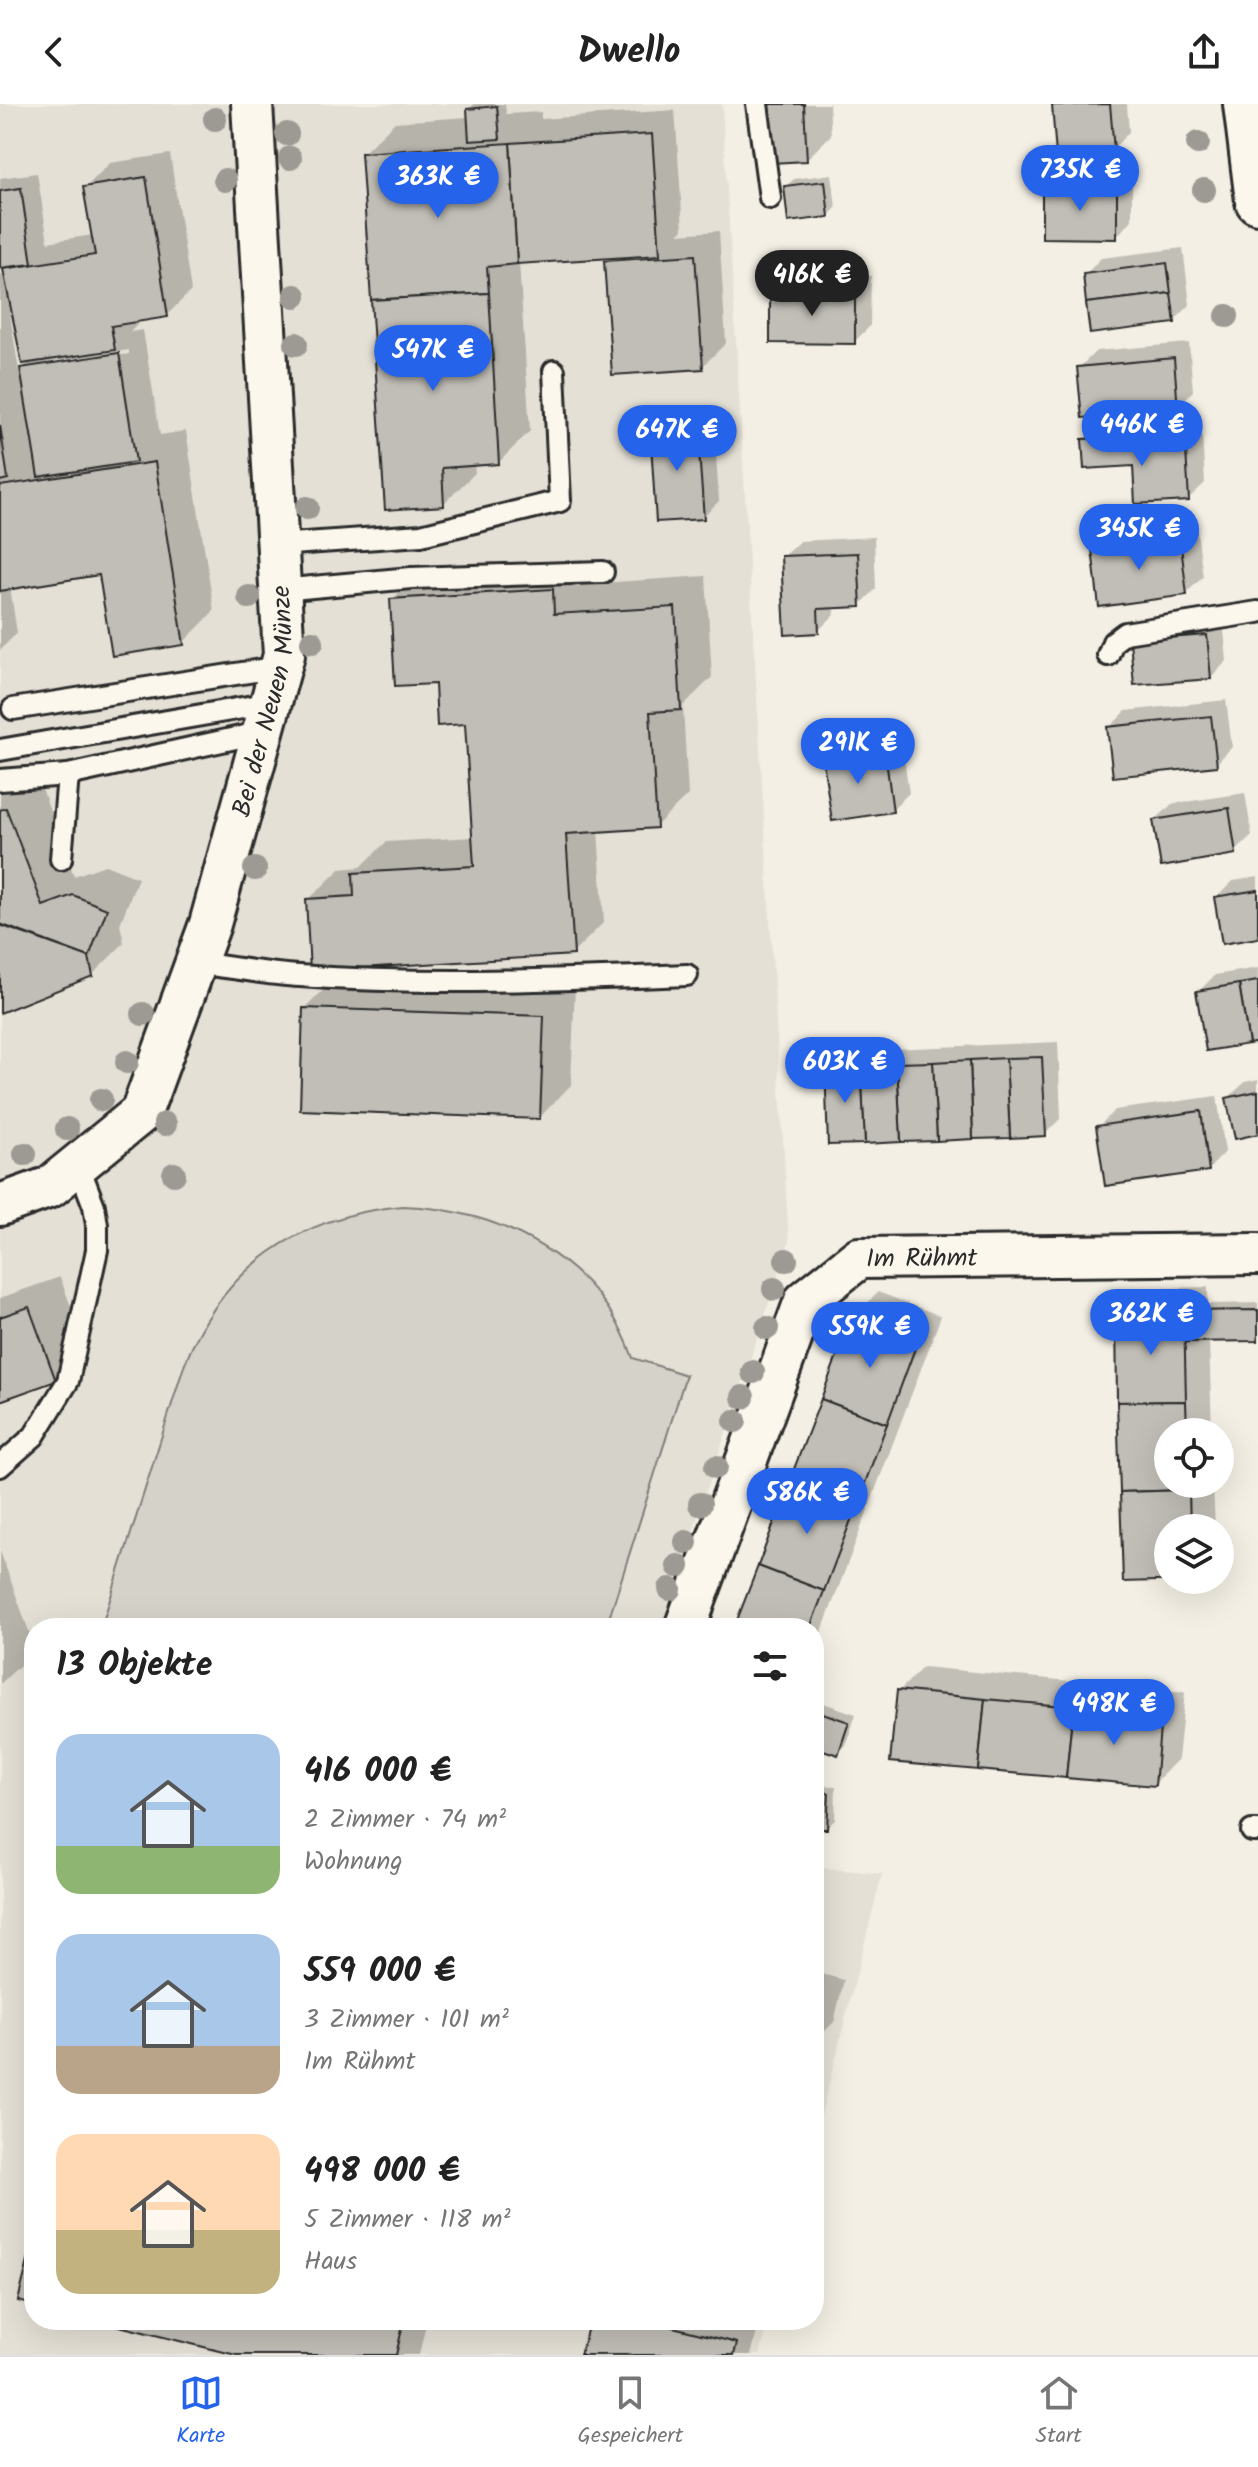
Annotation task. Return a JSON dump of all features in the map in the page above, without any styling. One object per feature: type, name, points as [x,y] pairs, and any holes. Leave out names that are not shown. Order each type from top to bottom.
[{"type":"main road","points":[[1246,104],[1258,201]]},
{"type":"street","name":"Bei der Neuen Münze","points":[[0,1205],[50,1187],[141,1113],[210,924],[284,655],[252,104]]},
{"type":"street","name":"Im Rühmt","points":[[689,1618],[805,1301],[859,1258],[1258,1254]]},
{"type":"lane","points":[[757,104],[770,198]]},
{"type":"lane","points":[[277,545],[421,535],[560,501],[554,371]]},
{"type":"lane","points":[[280,590],[411,578],[603,572]]},
{"type":"lane","points":[[1108,655],[1113,642],[1125,633],[1258,612]]},
{"type":"lane","points":[[13,709],[271,700]]},
{"type":"lane","points":[[0,750],[271,700]]},
{"type":"lane","points":[[0,780],[68,775],[271,700]]},
{"type":"lane","points":[[61,859],[68,775]]},
{"type":"lane","points":[[196,963],[298,976],[405,979],[566,980],[687,975]]},
{"type":"lane","points":[[0,1466],[34,1436],[68,1381],[97,1250],[94,1206],[78,1164]]},
{"type":"shaded area","points":[[0,104],[722,104],[789,1242],[664,1618],[24,1618],[24,2330],[766,2330],[760,2355],[0,2355]]},
{"type":"shaded area","points":[[402,1206],[439,1209],[509,1229],[542,1246],[571,1268],[597,1294],[618,1324],[633,1358],[686,1375],[609,1618],[104,1618],[183,1369],[218,1303],[241,1276],[267,1254],[329,1222]]},
{"type":"shaded area","points":[[824,1868],[882,1874],[824,2103]]},
{"type":"building","points":[[768,104],[804,104],[807,161],[771,163]]},
{"type":"building","points":[[1110,104],[1114,151],[1056,155],[1052,105]]},
{"type":"building","points":[[497,106],[500,139],[469,141],[467,109]]},
{"type":"building","points":[[652,134],[660,255],[517,264],[510,143]]},
{"type":"building","points":[[510,143],[517,264],[487,267],[489,293],[371,300],[361,153]]},
{"type":"building","points":[[146,177],[168,317],[111,326],[115,350],[22,364],[3,269],[95,255],[83,187]]},
{"type":"building","points":[[825,181],[829,217],[788,222],[784,186]]},
{"type":"building","points":[[1042,187],[1117,187],[1117,239],[1042,238]]},
{"type":"building","points":[[21,188],[32,264],[0,268],[0,191]]},
{"type":"building","points":[[695,255],[703,369],[612,375],[604,261]]},
{"type":"building","points":[[1167,263],[1171,293],[1086,303],[1083,274]]},
{"type":"building","points":[[770,291],[855,292],[855,344],[770,343]]},
{"type":"building","points":[[489,293],[499,464],[442,468],[444,506],[385,510],[371,300]]},
{"type":"building","points":[[1171,293],[1175,323],[1090,334],[1086,303]]},
{"type":"building","points":[[119,353],[136,462],[38,477],[20,368]]},
{"type":"building","points":[[1174,358],[1178,410],[1082,418],[1077,367]]},
{"type":"building","points":[[697,424],[704,519],[656,522],[650,427]]},
{"type":"building","points":[[0,425],[8,479],[0,481]]},
{"type":"building","points":[[1142,436],[1144,452],[1186,450],[1189,501],[1135,504],[1133,466],[1084,469],[1082,439]]},
{"type":"building","points":[[155,462],[184,645],[112,656],[99,575],[0,591],[0,486]]},
{"type":"building","points":[[1180,538],[1187,595],[1099,607],[1092,549]]},
{"type":"building","points":[[858,553],[861,607],[818,609],[819,633],[785,635],[781,556]]},
{"type":"building","points":[[553,589],[554,614],[675,607],[681,710],[650,712],[657,828],[566,834],[574,955],[310,971],[306,899],[354,896],[353,873],[474,866],[465,724],[437,726],[435,684],[395,686],[390,599]]},
{"type":"building","points":[[1207,635],[1211,679],[1134,685],[1130,641]]},
{"type":"building","points":[[1211,716],[1217,766],[1113,777],[1107,727]]},
{"type":"building","points":[[885,752],[893,812],[832,821],[823,761]]},
{"type":"building","points":[[6,808],[43,906],[73,895],[107,909],[89,957],[0,924],[0,810]]},
{"type":"building","points":[[1229,808],[1236,854],[1161,867],[1153,820]]},
{"type":"building","points":[[1258,890],[1258,938],[1222,944],[1214,897]]},
{"type":"building","points":[[0,925],[89,957],[93,976],[0,1013]]},
{"type":"building","points":[[1258,981],[1258,1042],[1249,1044],[1239,984]]},
{"type":"building","points":[[1239,984],[1249,1044],[1206,1051],[1196,991]]},
{"type":"building","points":[[303,1008],[544,1016],[540,1119],[300,1110]]},
{"type":"building","points":[[1042,1057],[1046,1136],[1010,1138],[1006,1058]]},
{"type":"building","points":[[1006,1058],[1010,1138],[973,1139],[970,1060]]},
{"type":"building","points":[[970,1060],[973,1139],[937,1141],[933,1062]]},
{"type":"building","points":[[933,1062],[937,1141],[901,1142],[897,1063]]},
{"type":"building","points":[[897,1063],[901,1142],[865,1144],[861,1065]]},
{"type":"building","points":[[861,1065],[865,1144],[828,1145],[825,1067]]},
{"type":"building","points":[[1258,1091],[1258,1134],[1235,1139],[1226,1098]]},
{"type":"building","points":[[1201,1111],[1209,1171],[1105,1186],[1096,1126]]},
{"type":"building","points":[[29,1307],[56,1381],[0,1401],[0,1317]]},
{"type":"building","points":[[1258,1310],[1258,1341],[1185,1342],[1184,1311]]},
{"type":"building","points":[[1184,1311],[1186,1401],[1117,1402],[1116,1312]]},
{"type":"building","points":[[852,1316],[918,1340],[887,1424],[821,1399]]},
{"type":"building","points":[[821,1399],[887,1424],[856,1507],[789,1482]]},
{"type":"building","points":[[1186,1401],[1187,1418],[1154,1418],[1154,1491],[1120,1492],[1117,1402]]},
{"type":"building","points":[[789,1482],[856,1507],[824,1591],[758,1566]]},
{"type":"building","points":[[1154,1491],[1154,1498],[1189,1498],[1190,1514],[1154,1514],[1154,1581],[1123,1582],[1120,1492]]},
{"type":"building","points":[[758,1566],[824,1591],[814,1618],[738,1618]]},
{"type":"building","points":[[897,1690],[985,1699],[978,1770],[890,1762]]},
{"type":"building","points":[[985,1699],[1073,1707],[1066,1778],[978,1770]]},
{"type":"building","points":[[1073,1707],[1161,1716],[1155,1786],[1066,1778]]},
{"type":"building","points":[[824,1713],[849,1722],[838,1755],[824,1750]]},
{"type":"building","points":[[824,1793],[829,1793],[827,1829],[824,1829]]},
{"type":"building","points":[[24,2277],[24,2302],[18,2301]]},
{"type":"building","points":[[135,2330],[402,2330],[396,2355],[236,2355]]},
{"type":"building","points":[[587,2330],[685,2330],[737,2343],[734,2355],[580,2355]]}]
